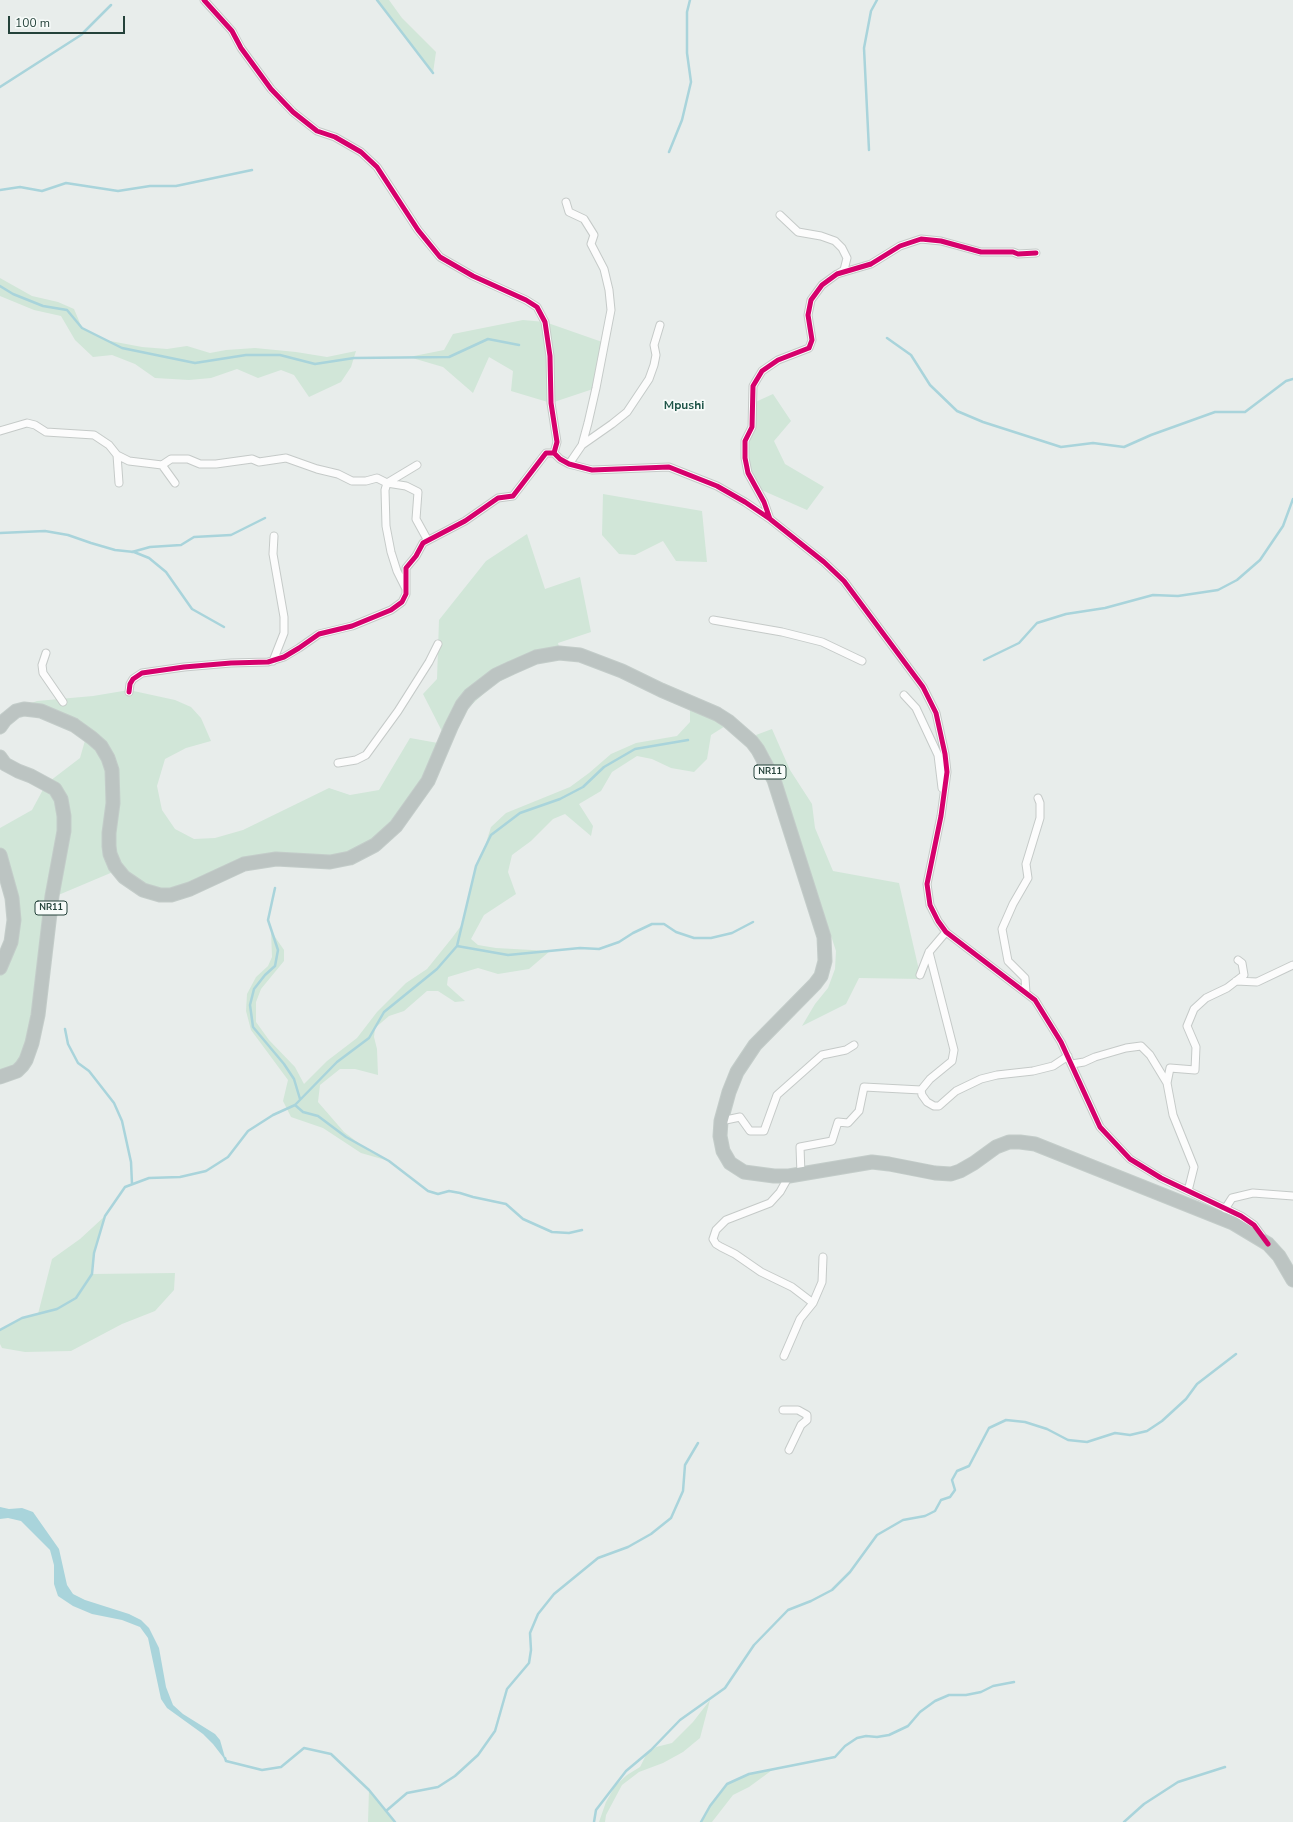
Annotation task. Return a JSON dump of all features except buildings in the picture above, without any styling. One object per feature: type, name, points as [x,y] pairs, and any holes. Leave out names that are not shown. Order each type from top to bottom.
[{"type":"highway","name":"NR11","points":[[0,727],[5,720],[16,711],[24,709],[41,711],[74,725],[101,746],[108,758],[112,770],[113,803],[108,833],[110,854],[115,866],[124,877],[138,888],[151,894],[166,896],[190,889],[244,864],[276,859],[330,862],[350,858],[375,845],[396,826],[428,781],[451,727],[462,705],[470,695],[496,676],[536,657],[559,653],[588,657],[717,714],[728,721],[752,742],[774,780],[824,937],[825,957],[823,971],[815,984],[755,1045],[737,1072],[728,1092],[721,1121],[722,1151],[727,1160],[734,1167],[744,1172],[757,1175],[795,1175],[872,1162],[889,1164],[935,1174],[951,1174],[960,1171],[996,1147],[1008,1142],[1035,1144],[1233,1223],[1268,1244],[1279,1256],[1293,1280]]},
{"type":"highway","name":"NR11","points":[[0,757],[5,764],[55,789],[62,799],[64,831],[52,896],[38,1015],[32,1043],[26,1060],[22,1066],[17,1071],[0,1077]]},
{"type":"highway","points":[[0,855],[12,898],[14,920],[12,942],[0,968]]},
{"type":"street","points":[[204,0],[232,30],[241,48],[271,89],[293,112],[317,131],[335,137],[361,152],[377,167],[418,230],[440,257],[473,276],[526,300],[537,307],[545,322],[550,356],[551,403],[557,442],[554,453]]},
{"type":"street","points":[[566,202],[570,212],[584,219],[594,235],[591,244],[604,269],[609,290],[610,310],[596,388],[582,445],[569,464]]},
{"type":"street","points":[[770,520],[764,502],[748,473],[744,458],[745,441],[752,427],[753,386],[762,371],[778,360],[808,348],[812,340],[808,315],[811,300],[822,285],[844,270],[847,258],[839,245],[835,242],[821,236],[798,232],[780,215]]},
{"type":"street","points":[[837,274],[871,264],[900,246],[921,239],[940,241],[981,252],[1013,252],[1018,254],[1036,253]]},
{"type":"street","points":[[582,445],[596,436],[626,412],[649,379],[654,365],[656,355],[654,345],[660,326]]},
{"type":"street","points":[[0,431],[27,423],[35,425],[46,432],[94,435],[109,446],[117,455],[129,461],[162,465],[171,459],[188,459],[200,464],[216,464],[252,459],[259,462],[286,458],[317,469],[338,474],[352,481],[366,481],[377,478],[387,483],[406,486],[418,492],[416,519],[427,540]]},
{"type":"street","points":[[129,692],[130,684],[133,679],[142,673],[184,667],[231,663],[250,664],[273,661],[284,657],[319,634],[352,626],[391,610],[402,602],[406,589],[406,568],[416,556],[423,543],[465,521],[498,498],[513,496],[546,452],[554,453],[560,459],[569,464],[592,470],[668,467],[717,486],[745,502],[770,520],[824,562],[844,581],[923,687],[936,713],[945,754],[947,772],[941,816],[927,884],[930,904],[946,932],[1035,1000],[1050,1023],[1068,1056],[1100,1127],[1130,1159],[1140,1166],[1188,1191],[1225,1210],[1241,1216],[1254,1226],[1268,1244]]},
{"type":"street","points":[[117,455],[119,483]]},
{"type":"street","points":[[162,465],[175,483]]},
{"type":"street","points":[[406,589],[397,571],[386,526],[384,500],[387,483],[417,465]]},
{"type":"street","points":[[273,661],[284,633],[284,617],[273,554],[274,536]]},
{"type":"street","points":[[713,620],[782,632],[822,642],[862,661]]},
{"type":"street","points":[[338,763],[356,760],[366,755],[398,710],[429,662],[438,644]]},
{"type":"street","points":[[46,653],[42,665],[43,673],[63,702]]},
{"type":"street","points":[[904,696],[916,708],[938,755],[943,796]]},
{"type":"street","points":[[1026,993],[1025,978],[1008,961],[1002,929],[1013,904],[1028,878],[1026,864],[1040,818],[1040,803],[1038,798]]},
{"type":"street","points":[[920,975],[929,952],[946,932]]},
{"type":"street","points":[[921,1090],[930,1079],[952,1061],[954,1057],[952,1041],[929,952]]},
{"type":"street","points":[[1167,1083],[1170,1068],[1195,1070],[1196,1048],[1187,1026],[1194,1009],[1206,998],[1227,988],[1244,975],[1242,962],[1238,960]]},
{"type":"street","points":[[1236,981],[1257,982],[1293,965]]},
{"type":"street","points":[[721,1121],[740,1117],[750,1131],[764,1131],[777,1095],[822,1055],[846,1050],[854,1045]]},
{"type":"street","points":[[1072,1064],[1084,1062],[1095,1057],[1126,1048],[1141,1046],[1150,1054],[1167,1083],[1173,1115],[1194,1167],[1188,1191]]},
{"type":"street","points":[[921,1090],[922,1095],[927,1102],[934,1106],[938,1106],[956,1092],[981,1079],[997,1075],[1033,1071],[1053,1066],[1068,1056]]},
{"type":"street","points":[[813,1303],[792,1287],[761,1272],[735,1254],[716,1244],[713,1239],[716,1230],[726,1220],[770,1203],[795,1175],[800,1147],[832,1141],[838,1122],[848,1123],[859,1111],[864,1087],[921,1090]]},
{"type":"street","points":[[1225,1210],[1232,1198],[1253,1194],[1293,1196]]},
{"type":"street","points":[[784,1356],[800,1319],[813,1303],[822,1282],[823,1257]]},
{"type":"street","points":[[783,1410],[798,1410],[807,1415],[807,1420],[801,1425],[789,1450]]},
{"type":"green space","points":[[377,0],[389,0],[402,18],[436,52],[433,73]]},
{"type":"green space","points":[[0,278],[32,296],[58,302],[74,309],[82,328],[105,340],[142,347],[167,349],[187,346],[210,353],[226,350],[255,348],[327,357],[356,351],[351,367],[341,382],[309,397],[294,375],[281,370],[258,378],[237,369],[211,378],[189,380],[155,378],[135,364],[112,355],[93,357],[75,340],[61,316],[34,310],[0,296]]},
{"type":"green space","points":[[523,320],[545,322],[605,343],[596,388],[551,403],[511,391],[513,371],[489,357],[473,393],[443,367],[409,357],[444,350],[453,334]]},
{"type":"green space","points":[[773,394],[791,421],[774,441],[785,464],[824,487],[807,510],[757,488],[748,473],[745,441],[752,427],[751,404]]},
{"type":"green space","points":[[603,494],[702,511],[707,562],[676,561],[663,541],[635,555],[619,554],[602,535]]},
{"type":"green space","points":[[527,534],[545,589],[580,577],[591,632],[558,643],[562,658],[529,666],[493,685],[467,709],[450,745],[433,776],[358,860],[274,861],[151,896],[120,869],[56,896],[28,1060],[0,1078],[0,974],[13,949],[8,872],[0,847],[0,828],[32,810],[46,784],[80,758],[88,730],[29,704],[37,701],[93,696],[129,690],[175,700],[191,707],[201,718],[211,741],[186,748],[165,759],[157,786],[162,810],[175,829],[194,839],[215,838],[243,830],[329,788],[350,795],[379,790],[410,738],[449,745],[423,694],[437,679],[439,620],[486,561]]},
{"type":"green space","points":[[690,706],[730,723],[711,735],[707,759],[694,772],[671,768],[652,759],[637,756],[612,772],[601,791],[579,804],[593,826],[591,836],[565,814],[553,819],[531,841],[512,855],[508,872],[516,894],[484,915],[471,939],[478,945],[496,948],[550,951],[529,969],[498,974],[478,968],[448,977],[447,985],[465,1001],[455,1002],[438,991],[427,991],[404,1011],[389,1016],[375,1028],[374,1037],[377,1049],[378,1075],[355,1069],[340,1069],[320,1085],[318,1102],[344,1132],[369,1151],[389,1161],[361,1153],[323,1128],[291,1117],[283,1101],[288,1080],[251,1030],[246,1011],[247,994],[256,977],[268,966],[272,957],[271,931],[284,950],[284,961],[261,989],[256,1002],[256,1022],[269,1040],[295,1067],[304,1084],[327,1061],[357,1038],[377,1012],[406,983],[427,969],[463,923],[476,866],[485,846],[491,827],[506,813],[570,787],[611,754],[636,743],[677,736],[690,722]]},
{"type":"green space","points":[[772,729],[790,770],[812,804],[815,828],[833,871],[899,883],[921,979],[859,978],[846,1004],[802,1026],[815,1004],[828,988],[835,969],[836,951],[787,801],[769,755],[756,735]]},
{"type":"green space","points":[[105,1216],[94,1253],[92,1274],[175,1273],[174,1290],[155,1311],[122,1324],[71,1351],[25,1352],[2,1348],[0,1344],[0,1330],[22,1318],[38,1314],[52,1259],[80,1239]]},
{"type":"green space","points":[[710,1700],[700,1738],[683,1752],[663,1763],[639,1772],[622,1785],[606,1815],[605,1822],[599,1822],[606,1802],[615,1786],[627,1775],[640,1767],[646,1755],[656,1747],[672,1743],[693,1722]]},
{"type":"green space","points":[[775,1768],[749,1787],[733,1795],[712,1822],[701,1822],[710,1806],[727,1784],[749,1774]]},
{"type":"green space","points":[[369,1790],[386,1811],[395,1822],[368,1822]]},
{"type":"water","points":[[0,1507],[9,1509],[22,1508],[33,1512],[59,1549],[67,1585],[73,1594],[85,1600],[129,1614],[141,1620],[149,1628],[159,1648],[166,1687],[173,1705],[183,1714],[215,1734],[220,1740],[226,1761],[203,1734],[167,1708],[161,1699],[148,1638],[140,1627],[122,1620],[92,1614],[73,1606],[58,1596],[54,1584],[54,1565],[50,1550],[21,1521],[8,1518],[0,1519]]},
{"type":"waterway","points":[[377,0],[433,73]]},
{"type":"waterway","points":[[669,152],[682,120],[691,82],[687,53],[687,12],[690,0]]},
{"type":"waterway","points":[[869,150],[864,48],[871,11],[877,0]]},
{"type":"waterway","points":[[0,87],[81,35],[111,5]]},
{"type":"waterway","points":[[0,190],[20,187],[42,191],[66,183],[118,191],[150,186],[176,186],[252,170]]},
{"type":"waterway","points":[[0,286],[13,294],[43,306],[67,310],[82,328],[122,348],[195,363],[246,355],[280,355],[315,364],[354,358],[449,357],[488,339],[519,345]]},
{"type":"waterway","points":[[887,338],[911,355],[930,385],[957,411],[983,422],[1061,447],[1093,443],[1124,447],[1151,435],[1215,412],[1245,412],[1286,381],[1293,379]]},
{"type":"waterway","points":[[984,660],[1019,643],[1037,623],[1066,614],[1105,608],[1153,595],[1178,596],[1218,590],[1237,580],[1260,560],[1283,526],[1293,499]]},
{"type":"waterway","points":[[132,552],[150,547],[181,545],[194,537],[231,535],[265,518]]},
{"type":"waterway","points":[[0,533],[45,531],[68,535],[115,550],[134,552],[149,558],[166,572],[192,609],[224,627]]},
{"type":"waterway","points":[[0,1330],[22,1318],[57,1309],[76,1298],[92,1274],[94,1253],[105,1216],[125,1187],[149,1178],[180,1177],[206,1171],[228,1157],[248,1131],[273,1115],[295,1105],[337,1062],[369,1038],[384,1012],[437,969],[457,946],[476,866],[491,835],[520,813],[560,799],[583,787],[604,767],[635,749],[688,740]]},
{"type":"waterway","points":[[275,888],[268,920],[278,950],[275,966],[265,975],[254,989],[250,1005],[253,1027],[284,1064],[294,1079],[300,1099]]},
{"type":"waterway","points":[[457,946],[508,955],[580,948],[599,949],[619,942],[652,924],[664,924],[676,932],[694,938],[711,938],[732,933],[753,922]]},
{"type":"waterway","points":[[65,1029],[68,1044],[78,1063],[89,1071],[114,1103],[122,1121],[131,1162],[132,1184]]},
{"type":"waterway","points":[[295,1105],[303,1112],[318,1116],[346,1137],[389,1161],[428,1191],[438,1194],[449,1191],[506,1204],[523,1219],[552,1232],[569,1233],[582,1230]]},
{"type":"waterway","points":[[594,1822],[596,1810],[626,1771],[651,1750],[680,1720],[725,1688],[754,1645],[788,1610],[811,1601],[832,1590],[850,1572],[877,1535],[903,1520],[925,1516],[935,1511],[941,1500],[950,1497],[955,1490],[952,1480],[957,1471],[969,1466],[989,1428],[1006,1420],[1025,1422],[1047,1429],[1068,1440],[1087,1442],[1115,1433],[1130,1435],[1147,1431],[1162,1421],[1186,1399],[1197,1384],[1236,1354]]},
{"type":"waterway","points":[[386,1811],[407,1793],[438,1787],[455,1776],[478,1755],[495,1731],[507,1689],[529,1663],[531,1650],[530,1633],[538,1614],[554,1594],[598,1558],[628,1547],[651,1534],[671,1518],[683,1491],[685,1465],[698,1443]]},
{"type":"waterway","points":[[701,1822],[710,1806],[727,1784],[749,1774],[835,1757],[845,1746],[857,1738],[889,1735],[908,1726],[920,1712],[935,1701],[949,1695],[966,1695],[981,1692],[993,1686],[1014,1682]]},
{"type":"waterway","points":[[225,1758],[226,1761],[262,1770],[281,1767],[304,1748],[331,1754],[369,1790],[395,1822]]},
{"type":"waterway","points":[[1124,1822],[1144,1804],[1178,1782],[1225,1767]]},
{"type":"cycle path","points":[[204,0],[232,31],[241,48],[271,89],[293,112],[317,131],[335,137],[361,152],[377,167],[418,230],[440,257],[473,276],[526,300],[537,307],[545,322],[550,356],[551,403],[557,442],[554,453]]},
{"type":"cycle path","points":[[770,519],[764,502],[748,473],[745,458],[745,441],[752,427],[753,386],[762,371],[778,360],[809,348],[812,340],[808,315],[811,300],[822,285],[837,274],[871,264],[900,246],[921,239],[941,241],[981,252],[1013,252],[1018,254],[1036,253]]},
{"type":"cycle path","points":[[129,692],[130,684],[133,679],[142,673],[184,667],[231,663],[268,662],[284,657],[319,634],[352,626],[391,610],[402,602],[406,594],[406,568],[416,556],[423,543],[465,521],[498,498],[513,496],[546,453],[554,453],[560,459],[569,464],[592,470],[669,467],[717,486],[745,502],[770,519],[824,562],[844,581],[923,687],[936,713],[945,754],[947,772],[941,816],[927,884],[930,905],[938,921],[946,932],[1035,1000],[1061,1042],[1100,1127],[1130,1159],[1161,1178],[1241,1216],[1254,1225],[1268,1244]]},
{"type":"district","name":"Mpushi","points":[[684,406]]}]
